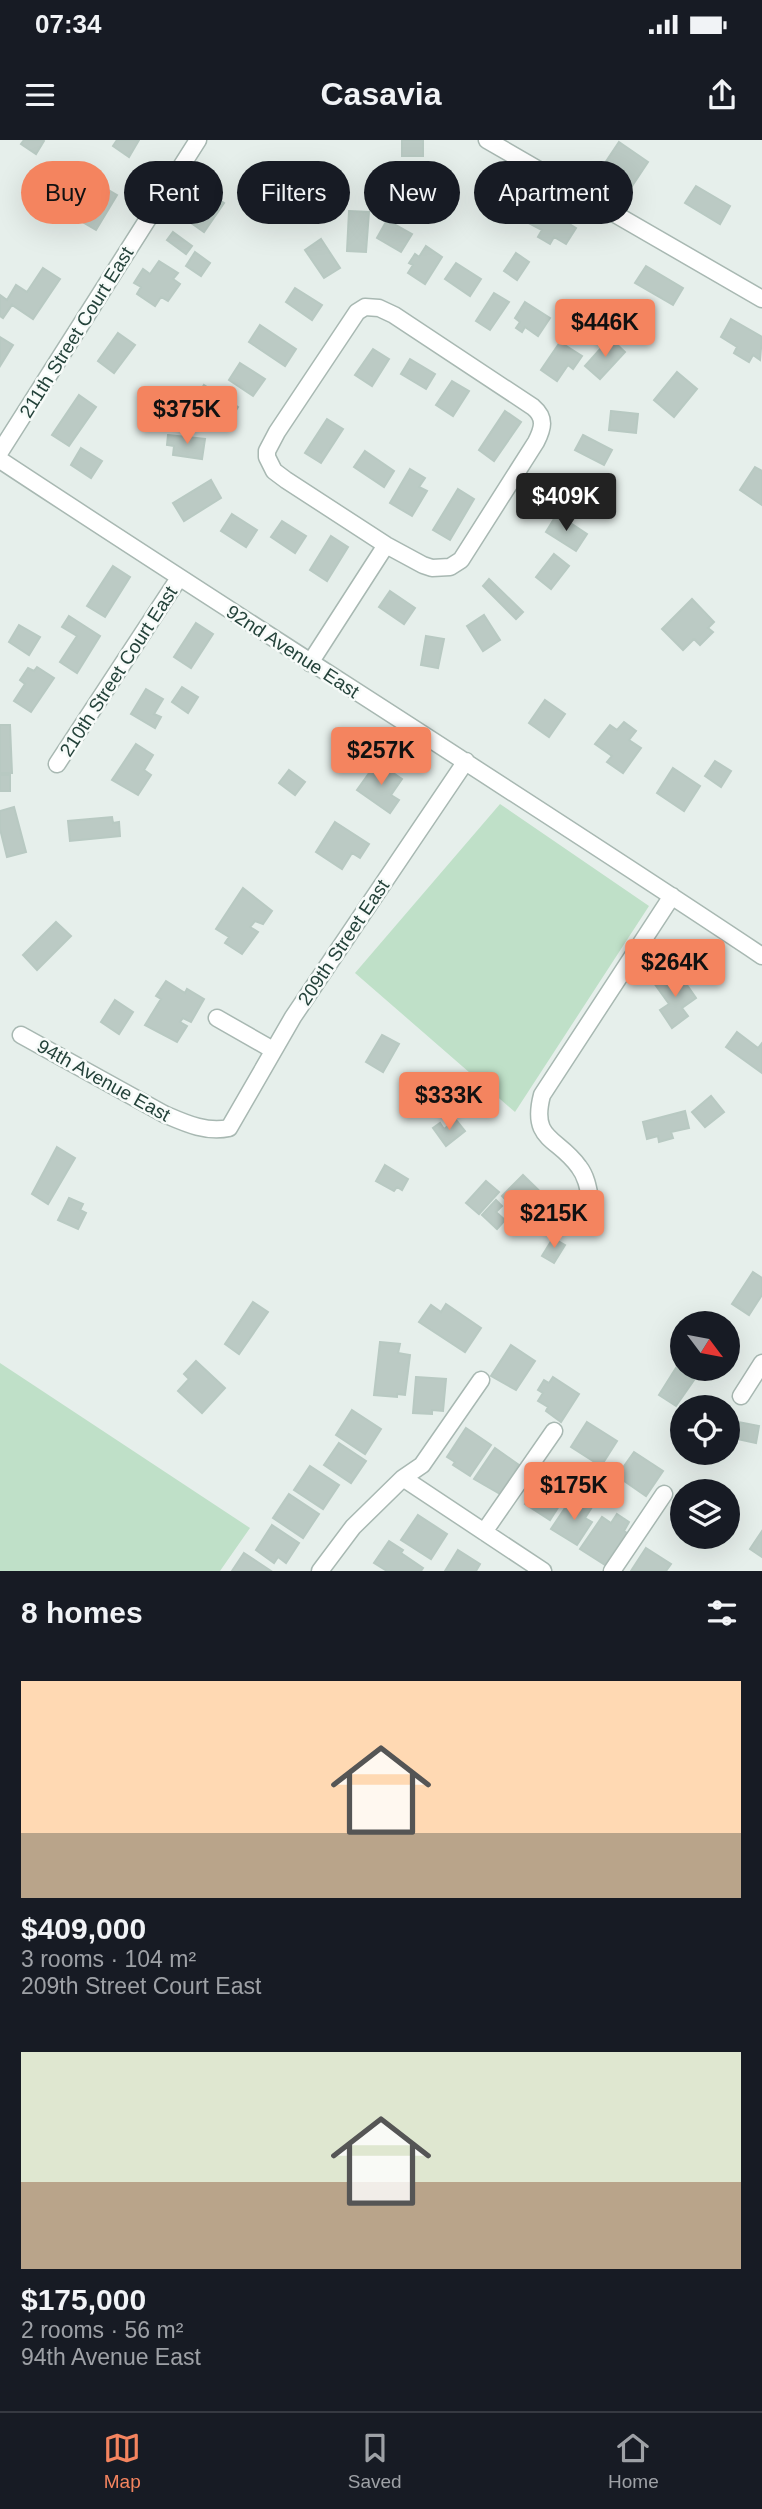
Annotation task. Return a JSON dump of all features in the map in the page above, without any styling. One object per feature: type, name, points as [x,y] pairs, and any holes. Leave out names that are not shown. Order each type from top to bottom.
[{"type":"street","name":"211th Street Court East","points":[[0,452],[198,140]]},
{"type":"street","points":[[486,140],[762,299]]},
{"type":"street","points":[[365,307],[379,308],[394,315],[533,407],[543,420],[537,442],[461,560],[450,567],[432,568],[386,545],[286,480],[274,471],[267,457],[267,451],[285,421],[357,312],[365,307]]},
{"type":"street","name":"92nd Avenue East","points":[[0,460],[762,956]]},
{"type":"street","points":[[310,663],[386,545]]},
{"type":"street","name":"210th Street Court East","points":[[57,764],[179,578]]},
{"type":"street","name":"209th Street East","points":[[229,1128],[293,1017],[466,761]]},
{"type":"street","points":[[590,1198],[581,1169],[548,1138],[539,1125],[538,1111],[542,1095],[672,896]]},
{"type":"street","points":[[218,1018],[274,1050]]},
{"type":"street","name":"94th Avenue East","points":[[21,1035],[164,1114],[189,1125],[219,1130],[229,1128]]},
{"type":"street","points":[[741,1396],[762,1363]]},
{"type":"street","points":[[320,1571],[353,1527],[403,1478],[422,1465],[481,1380]]},
{"type":"street","points":[[484,1532],[554,1431]]},
{"type":"street","points":[[403,1478],[543,1571]]},
{"type":"street","points":[[612,1571],[664,1494]]},
{"type":"green space","points":[[500,804],[649,906],[515,1112],[355,973]]},
{"type":"green space","points":[[0,1363],[250,1528],[220,1571],[0,1571]]},
{"type":"building","points":[[24,140],[44,141],[36,154],[21,144]]},
{"type":"building","points":[[117,140],[139,140],[129,157],[113,146]]},
{"type":"building","points":[[402,140],[423,140],[423,156],[402,156]]},
{"type":"building","points":[[619,142],[648,162],[633,184],[633,161],[606,161]]},
{"type":"building","points":[[696,186],[730,206],[720,224],[685,203]]},
{"type":"building","points":[[110,191],[117,195],[110,207]]},
{"type":"building","points":[[350,211],[364,212],[364,224],[368,224],[366,252],[347,251]]},
{"type":"building","points":[[86,224],[100,224],[96,230]]},
{"type":"building","points":[[193,224],[210,224],[204,232]]},
{"type":"building","points":[[385,224],[394,224],[412,234],[401,252],[377,238]]},
{"type":"building","points":[[531,224],[569,224],[576,228],[566,244],[554,237],[550,244],[538,237],[542,230]]},
{"type":"building","points":[[173,232],[192,246],[186,254],[167,240]]},
{"type":"building","points":[[321,239],[340,268],[324,278],[305,250]]},
{"type":"building","points":[[426,246],[442,257],[425,284],[408,273],[413,265],[409,263],[415,254],[419,257]]},
{"type":"building","points":[[195,252],[210,263],[201,276],[186,266]]},
{"type":"building","points":[[516,253],[529,262],[517,280],[504,271]]},
{"type":"building","points":[[159,261],[178,273],[173,279],[180,284],[168,301],[161,297],[155,306],[137,294],[141,287],[134,283],[143,269],[150,274]]},
{"type":"building","points":[[456,263],[481,279],[470,296],[445,279]]},
{"type":"building","points":[[646,266],[683,288],[673,305],[635,283]]},
{"type":"building","points":[[43,268],[60,279],[33,319],[12,305],[3,318],[0,316],[0,295],[7,300],[16,285],[27,292]]},
{"type":"building","points":[[295,288],[322,305],[312,320],[286,302]]},
{"type":"building","points":[[494,293],[509,302],[490,330],[476,321]]},
{"type":"building","points":[[525,302],[550,318],[538,336],[525,327],[522,332],[516,328],[520,322],[515,318]]},
{"type":"building","points":[[731,319],[762,337],[760,360],[753,355],[749,362],[734,353],[737,347],[721,337]]},
{"type":"building","points":[[260,325],[296,349],[285,366],[249,342]]},
{"type":"building","points":[[118,333],[135,345],[114,373],[98,361]]},
{"type":"building","points":[[0,337],[13,345],[0,366]]},
{"type":"building","points":[[610,338],[625,352],[600,379],[585,366]]},
{"type":"building","points":[[560,342],[582,356],[573,369],[568,365],[557,381],[541,370]]},
{"type":"building","points":[[373,349],[389,359],[372,386],[355,375]]},
{"type":"building","points":[[410,359],[435,374],[426,389],[401,374]]},
{"type":"building","points":[[240,363],[265,379],[253,396],[229,380]]},
{"type":"building","points":[[677,372],[697,389],[674,417],[654,400]]},
{"type":"building","points":[[452,381],[469,391],[453,416],[436,405]]},
{"type":"building","points":[[204,385],[238,407],[227,424],[193,402]]},
{"type":"building","points":[[79,395],[96,407],[69,446],[52,435]]},
{"type":"building","points":[[505,411],[521,422],[494,461],[479,450]]},
{"type":"building","points":[[611,411],[638,414],[636,433],[609,430]]},
{"type":"building","points":[[327,419],[343,429],[321,463],[305,453]]},
{"type":"building","points":[[168,435],[205,439],[202,459],[173,455],[174,446],[167,445]]},
{"type":"building","points":[[583,435],[612,450],[604,465],[575,450]]},
{"type":"building","points":[[81,448],[102,461],[91,478],[71,465]]},
{"type":"building","points":[[365,451],[394,471],[384,487],[354,467]]},
{"type":"building","points":[[755,467],[762,471],[762,505],[740,490]]},
{"type":"building","points":[[410,469],[425,478],[419,487],[427,491],[412,516],[390,503]]},
{"type":"building","points":[[211,480],[221,498],[184,521],[173,503]]},
{"type":"building","points":[[574,484],[601,500],[590,517],[563,501]]},
{"type":"building","points":[[458,489],[474,499],[450,540],[433,530]]},
{"type":"building","points":[[232,514],[257,530],[246,547],[221,531]]},
{"type":"building","points":[[557,514],[587,534],[576,551],[546,532]]},
{"type":"building","points":[[282,521],[306,536],[295,553],[271,537]]},
{"type":"building","points":[[331,536],[348,547],[327,581],[310,570]]},
{"type":"building","points":[[554,554],[569,566],[551,589],[536,577]]},
{"type":"building","points":[[113,566],[130,577],[105,617],[87,606]]},
{"type":"building","points":[[489,579],[523,612],[516,619],[483,586]]},
{"type":"building","points":[[390,591],[415,608],[404,624],[379,607]]},
{"type":"building","points":[[692,599],[714,622],[708,628],[713,632],[700,645],[694,639],[683,650],[662,629]]},
{"type":"building","points":[[484,615],[500,640],[483,651],[467,626]]},
{"type":"building","points":[[69,616],[100,636],[77,673],[60,662],[77,636],[62,627]]},
{"type":"building","points":[[196,623],[213,634],[191,668],[174,657]]},
{"type":"building","points":[[19,625],[40,637],[29,655],[9,642]]},
{"type":"building","points":[[426,636],[444,639],[438,668],[421,665]]},
{"type":"building","points":[[37,667],[54,678],[31,712],[14,701],[25,684],[20,680],[28,668],[34,671]]},
{"type":"building","points":[[182,687],[198,697],[188,713],[172,702]]},
{"type":"building","points":[[146,689],[163,699],[154,714],[161,717],[155,728],[131,714]]},
{"type":"building","points":[[545,700],[565,714],[549,737],[529,723]]},
{"type":"building","points":[[624,722],[636,731],[629,740],[641,748],[623,773],[607,762],[612,756],[595,744],[610,725],[617,730]]},
{"type":"building","points":[[0,725],[10,725],[12,773],[0,773]]},
{"type":"building","points":[[136,744],[153,755],[144,770],[151,775],[138,795],[112,780]]},
{"type":"building","points":[[715,761],[731,771],[721,787],[705,776]]},
{"type":"building","points":[[377,762],[402,779],[391,795],[399,800],[390,813],[357,790]]},
{"type":"building","points":[[673,768],[700,786],[684,811],[657,793]]},
{"type":"building","points":[[289,770],[305,782],[295,795],[279,783]]},
{"type":"building","points":[[0,775],[10,775],[10,791],[0,791]]},
{"type":"building","points":[[14,807],[26,852],[7,857],[0,829],[0,811]]},
{"type":"building","points":[[112,817],[113,823],[119,822],[120,836],[70,841],[68,821]]},
{"type":"building","points":[[335,822],[369,844],[360,858],[352,853],[342,869],[316,852]]},
{"type":"building","points":[[243,888],[272,911],[263,924],[255,921],[250,927],[258,932],[242,954],[225,943],[229,937],[216,929]]},
{"type":"building","points":[[56,922],[71,936],[37,970],[23,955]]},
{"type":"building","points":[[680,975],[696,998],[682,1008],[688,1016],[672,1028],[660,1010],[669,1004],[654,983],[663,977],[667,983]]},
{"type":"building","points":[[166,981],[185,993],[187,989],[204,999],[191,1022],[183,1018],[180,1022],[187,1026],[177,1042],[145,1025],[161,999],[156,996]]},
{"type":"building","points":[[115,1000],[133,1012],[119,1034],[101,1022]]},
{"type":"building","points":[[737,1032],[758,1048],[762,1043],[762,1073],[726,1047]]},
{"type":"building","points":[[382,1035],[399,1044],[383,1072],[366,1062]]},
{"type":"building","points":[[449,1093],[464,1111],[454,1119],[438,1101]]},
{"type":"building","points":[[711,1096],[724,1112],[705,1127],[692,1112]]},
{"type":"building","points":[[685,1111],[689,1128],[671,1132],[673,1138],[659,1142],[658,1136],[647,1139],[643,1122]]},
{"type":"building","points":[[456,1120],[465,1131],[446,1146],[433,1128],[440,1123],[444,1129]]},
{"type":"building","points":[[57,1147],[75,1158],[48,1204],[32,1194]]},
{"type":"building","points":[[385,1165],[408,1179],[402,1190],[397,1187],[394,1191],[376,1181]]},
{"type":"building","points":[[523,1175],[557,1208],[535,1230],[502,1196]]},
{"type":"building","points":[[486,1181],[499,1192],[479,1214],[466,1203]]},
{"type":"building","points":[[69,1198],[83,1204],[80,1210],[86,1213],[78,1229],[58,1220]]},
{"type":"building","points":[[496,1200],[502,1206],[496,1212],[505,1220],[497,1229],[482,1215]]},
{"type":"building","points":[[553,1238],[565,1245],[554,1263],[542,1256]]},
{"type":"building","points":[[753,1272],[762,1278],[762,1295],[749,1315],[732,1304]]},
{"type":"building","points":[[253,1302],[268,1312],[239,1354],[225,1344]]},
{"type":"building","points":[[446,1304],[481,1328],[465,1352],[419,1322],[431,1305],[441,1312]]},
{"type":"building","points":[[380,1342],[400,1344],[398,1353],[410,1355],[405,1395],[374,1395]]},
{"type":"building","points":[[511,1345],[535,1361],[516,1390],[491,1376]]},
{"type":"building","points":[[196,1361],[225,1388],[202,1413],[178,1391],[189,1379],[184,1374]]},
{"type":"building","points":[[416,1377],[446,1379],[443,1411],[432,1410],[432,1414],[413,1413]]},
{"type":"building","points":[[553,1377],[579,1394],[561,1422],[546,1411],[548,1407],[538,1401],[543,1393],[538,1390],[544,1380],[549,1383]]},
{"type":"building","points":[[670,1378],[670,1381],[693,1381],[684,1395],[670,1395],[670,1402],[659,1395]]},
{"type":"building","points":[[352,1410],[381,1429],[365,1454],[336,1435]]},
{"type":"building","points":[[587,1422],[617,1441],[601,1466],[571,1447]]},
{"type":"building","points":[[740,1422],[759,1426],[756,1443],[740,1440]]},
{"type":"building","points":[[466,1428],[491,1445],[470,1476],[453,1465],[455,1462],[447,1457]]},
{"type":"building","points":[[339,1443],[366,1461],[351,1483],[324,1465]]},
{"type":"building","points":[[495,1448],[519,1465],[500,1494],[474,1479]]},
{"type":"building","points":[[634,1452],[663,1471],[646,1496],[617,1476]]},
{"type":"building","points":[[310,1466],[339,1485],[323,1509],[294,1490]]},
{"type":"building","points":[[544,1475],[568,1492],[550,1520],[525,1504]]},
{"type":"building","points":[[289,1494],[319,1514],[303,1538],[273,1518]]},
{"type":"building","points":[[579,1499],[592,1507],[585,1518],[592,1522],[577,1545],[551,1529],[567,1505],[572,1509]]},
{"type":"building","points":[[617,1514],[629,1522],[624,1531],[627,1533],[605,1565],[580,1549],[602,1517],[611,1523]]},
{"type":"building","points":[[418,1515],[447,1534],[431,1559],[401,1540]]},
{"type":"building","points":[[272,1525],[299,1543],[286,1563],[278,1557],[274,1563],[256,1550]]},
{"type":"building","points":[[762,1531],[762,1557],[750,1549]]},
{"type":"building","points":[[389,1541],[423,1568],[421,1571],[387,1571],[374,1563]]},
{"type":"building","points":[[646,1548],[671,1564],[666,1571],[631,1571]]},
{"type":"building","points":[[458,1550],[480,1564],[476,1571],[445,1571]]},
{"type":"building","points":[[244,1553],[271,1571],[232,1571]]}]
